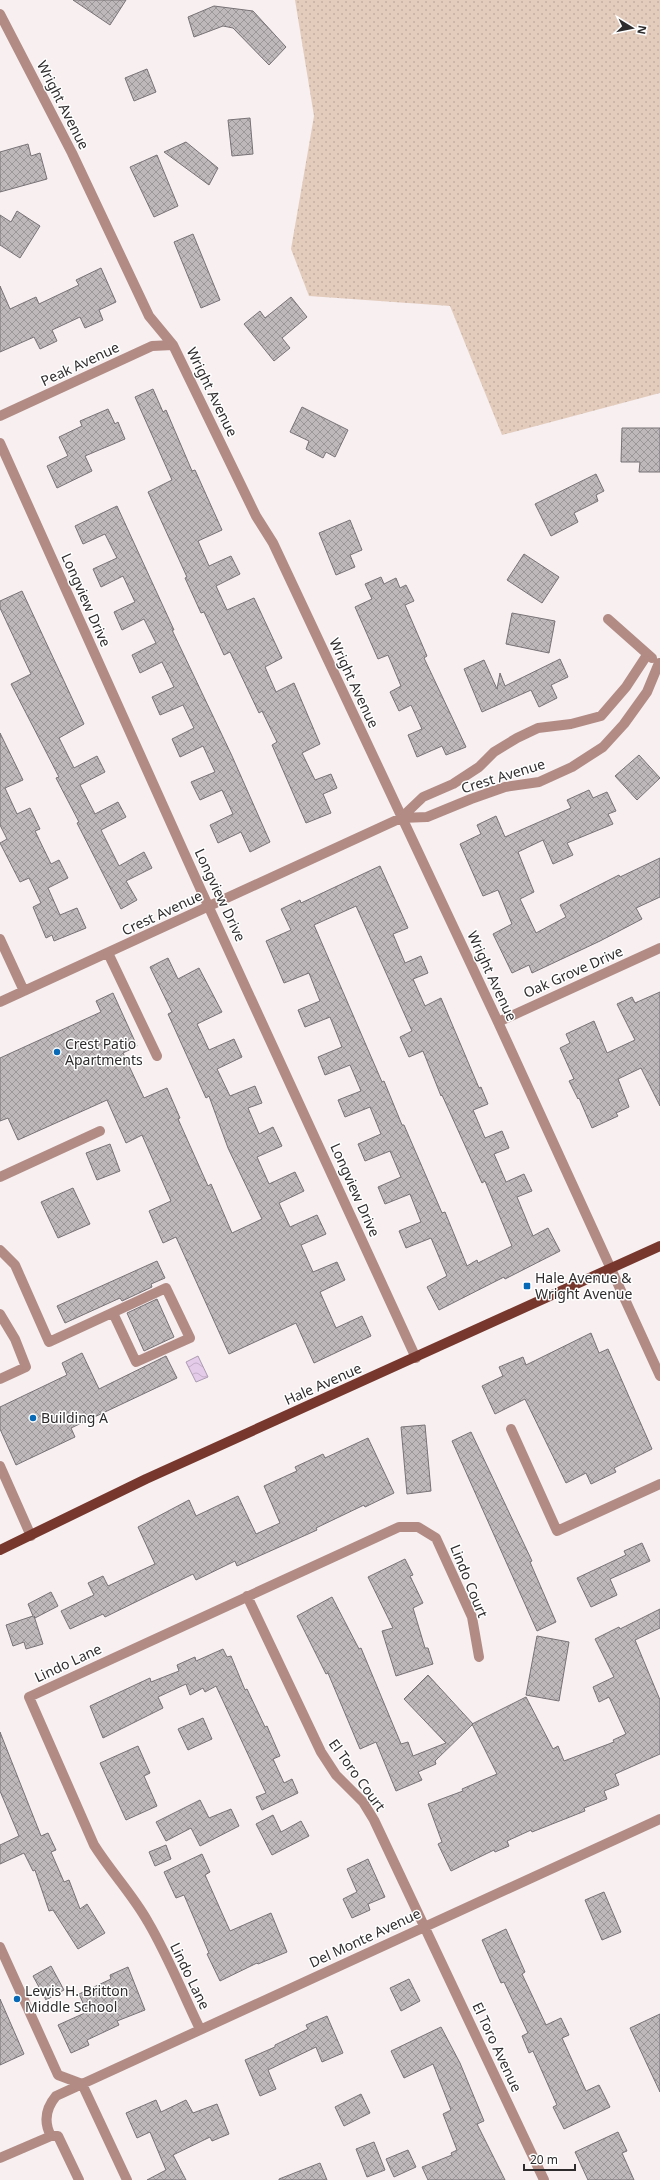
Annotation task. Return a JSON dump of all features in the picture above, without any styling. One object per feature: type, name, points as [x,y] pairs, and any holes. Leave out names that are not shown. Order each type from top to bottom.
[{"type":"main road","name":"Hale Avenue","points":[[0,1550],[146,1479],[611,1270],[660,1246]]},
{"type":"street","name":"Wright Avenue","points":[[0,14],[72,153],[149,316],[173,345],[256,516],[273,543],[498,1022],[660,1376]]},
{"type":"street","name":"Peak Avenue","points":[[0,416],[152,346],[173,345]]},
{"type":"street","name":"Longview Drive","points":[[0,444],[416,1358]]},
{"type":"street","points":[[608,619],[647,656],[659,664]]},
{"type":"street","name":"Crest Avenue","points":[[0,1002],[401,818],[423,797],[453,784],[479,767],[494,752],[517,738],[538,728],[571,724],[601,716],[626,687],[647,656]]},
{"type":"street","name":"Crest Avenue","points":[[401,818],[427,817],[471,798],[505,787],[539,782],[572,767],[603,747],[624,724],[646,692],[659,664]]},
{"type":"street","points":[[0,939],[24,991]]},
{"type":"street","name":"Oak Grove Drive","points":[[498,1022],[660,948]]},
{"type":"street","points":[[108,953],[157,1056]]},
{"type":"street","points":[[0,1177],[100,1131]]},
{"type":"street","points":[[0,1250],[16,1265],[50,1342],[166,1288],[190,1338],[136,1362],[113,1313]]},
{"type":"street","points":[[0,1314],[15,1339],[26,1367],[0,1379]]},
{"type":"street","points":[[510,1429],[557,1531],[660,1484]]},
{"type":"street","points":[[0,1466],[31,1536]]},
{"type":"street","name":"Lindo Lane","points":[[200,2029],[149,1923],[137,1904],[107,1866],[94,1845],[29,1697],[399,1527],[418,1527]]},
{"type":"street","name":"Lindo Court","points":[[418,1527],[436,1538],[472,1617],[479,1657]]},
{"type":"street","name":"El Toro Court","points":[[247,1596],[321,1752],[336,1775],[363,1802],[374,1820],[424,1927]]},
{"type":"street","name":"Del Monte Avenue","points":[[51,2136],[46,2122],[48,2105],[56,2096],[660,1819]]},
{"type":"street","name":"El Toro Avenue","points":[[424,1927],[544,2180]]},
{"type":"street","points":[[0,1947],[58,2075],[82,2084],[127,2180]]},
{"type":"street","points":[[0,2158],[51,2136],[58,2136],[79,2180]]},
{"type":"shaded area","points":[[295,0],[660,0],[660,393],[502,435],[450,306],[309,296],[291,249],[314,116]]},
{"type":"water","points":[[198,1356],[208,1377],[196,1382],[186,1362]]},
{"type":"building","points":[[73,0],[126,0],[110,25]]},
{"type":"building","points":[[214,6],[253,11],[286,47],[269,65],[233,28],[223,26],[194,37],[188,17]]},
{"type":"building","points":[[147,69],[156,92],[134,101],[125,78]]},
{"type":"building","points":[[250,118],[253,154],[232,156],[228,120]]},
{"type":"building","points":[[186,142],[218,168],[209,185],[164,152]]},
{"type":"building","points":[[28,144],[31,156],[40,153],[47,179],[0,192],[0,152]]},
{"type":"building","points":[[157,155],[178,206],[154,217],[130,167]]},
{"type":"building","points":[[17,211],[40,226],[20,258],[0,245],[0,215],[11,222]]},
{"type":"building","points":[[193,234],[220,300],[201,308],[174,242]]},
{"type":"building","points":[[101,268],[116,302],[99,310],[103,320],[85,328],[80,317],[52,330],[57,341],[40,349],[34,337],[0,352],[0,286],[10,309],[36,297],[39,304],[79,285],[76,280]]},
{"type":"building","points":[[291,297],[307,317],[282,338],[290,348],[274,361],[244,324],[260,311],[265,318]]},
{"type":"building","points":[[153,389],[163,412],[166,410],[192,471],[195,470],[222,530],[198,541],[209,566],[231,556],[240,574],[216,586],[227,610],[254,598],[282,658],[265,667],[276,692],[294,683],[320,744],[302,753],[315,780],[331,774],[337,788],[323,794],[331,813],[306,823],[272,745],[277,742],[262,711],[259,713],[230,652],[224,655],[204,612],[201,613],[185,578],[187,577],[148,492],[172,480],[135,397]]},
{"type":"building","points":[[302,407],[348,430],[335,457],[326,452],[323,458],[306,449],[309,441],[290,432]]},
{"type":"building","points":[[108,409],[115,424],[118,422],[125,439],[85,456],[92,471],[57,488],[47,466],[68,456],[59,437],[82,426],[80,421]]},
{"type":"building","points":[[622,428],[660,428],[660,472],[639,472],[640,462],[621,462]]},
{"type":"building","points":[[596,474],[604,491],[596,495],[598,501],[574,513],[578,522],[551,536],[535,504]]},
{"type":"building","points":[[117,506],[174,630],[172,630],[232,756],[270,842],[250,852],[241,832],[218,843],[210,825],[233,814],[222,790],[200,800],[191,782],[215,772],[203,746],[180,757],[172,739],[194,728],[183,705],[160,715],[152,697],[174,687],[162,662],[140,673],[132,655],[156,643],[144,619],[122,630],[114,612],[135,602],[123,576],[101,587],[93,569],[117,558],[105,534],[83,544],[75,526]]},
{"type":"building","points":[[350,520],[362,550],[350,555],[355,567],[336,575],[319,533]]},
{"type":"building","points":[[524,554],[559,577],[542,603],[507,580]]},
{"type":"building","points":[[381,577],[384,584],[396,578],[400,588],[406,585],[414,601],[405,605],[427,656],[424,658],[466,747],[446,755],[442,746],[417,757],[408,735],[422,729],[411,705],[399,711],[390,692],[401,686],[388,655],[378,659],[355,607],[372,599],[365,584]]},
{"type":"building","points":[[22,591],[84,724],[59,738],[74,768],[97,756],[105,772],[80,785],[95,814],[118,802],[126,817],[101,830],[119,866],[144,852],[152,868],[126,881],[137,900],[121,909],[77,823],[79,822],[56,778],[59,777],[11,684],[31,674],[0,608],[0,601]]},
{"type":"building","points":[[512,613],[555,621],[549,653],[506,644]]},
{"type":"building","points":[[560,659],[568,677],[551,685],[557,698],[539,707],[531,690],[482,712],[464,669],[484,660],[497,689],[500,673],[505,686]]},
{"type":"building","points":[[0,733],[23,780],[5,788],[17,814],[30,808],[40,829],[35,831],[51,864],[59,860],[68,878],[48,888],[60,915],[77,908],[86,928],[54,941],[52,935],[46,938],[33,907],[41,903],[29,878],[20,882],[0,843],[7,839],[0,825]]},
{"type":"building","points":[[639,755],[660,778],[637,800],[615,776]]},
{"type":"building","points":[[589,790],[593,798],[607,792],[616,811],[608,814],[613,824],[567,843],[573,855],[553,864],[543,840],[518,852],[534,892],[520,899],[536,933],[566,917],[560,905],[619,875],[620,877],[660,858],[660,897],[636,908],[642,919],[600,941],[532,973],[529,965],[512,973],[493,934],[512,924],[498,890],[483,896],[460,844],[481,834],[477,825],[496,816],[505,837],[571,808],[567,800]]},
{"type":"building","points":[[380,866],[408,928],[393,934],[405,963],[421,956],[428,973],[413,979],[425,1006],[441,998],[479,1088],[481,1087],[488,1104],[473,1110],[485,1138],[502,1131],[509,1148],[494,1154],[506,1182],[524,1174],[532,1191],[517,1197],[533,1236],[548,1228],[560,1251],[439,1310],[427,1287],[447,1276],[431,1238],[406,1248],[399,1231],[421,1222],[410,1194],[385,1204],[378,1187],[401,1177],[390,1151],[365,1161],[358,1144],[381,1134],[370,1107],[345,1117],[338,1100],[361,1091],[350,1065],[325,1075],[318,1057],[342,1047],[330,1017],[305,1027],[298,1010],[320,1001],[309,973],[284,983],[266,941],[291,930],[281,909],[300,900],[301,903]],"holes":[[[356,906],[412,1031],[400,1037],[409,1057],[423,1051],[441,1096],[442,1095],[482,1183],[485,1181],[512,1246],[478,1263],[477,1260],[467,1266],[445,1212],[442,1213],[404,1125],[402,1125],[384,1081],[382,1082],[314,925]]]},
{"type":"building","points":[[168,958],[178,979],[199,968],[222,1012],[197,1024],[209,1050],[234,1039],[242,1057],[217,1069],[230,1096],[255,1086],[262,1103],[248,1108],[259,1134],[273,1127],[282,1146],[257,1157],[269,1184],[295,1172],[304,1191],[279,1203],[290,1227],[317,1215],[326,1234],[301,1245],[313,1272],[337,1262],[345,1280],[320,1292],[336,1328],[362,1316],[371,1336],[314,1363],[296,1323],[229,1354],[176,1237],[163,1243],[149,1211],[171,1201],[142,1135],[126,1143],[107,1100],[18,1140],[8,1118],[0,1121],[0,1058],[101,1012],[96,1001],[113,993],[137,1046],[123,1053],[144,1098],[167,1088],[180,1118],[178,1119],[208,1186],[211,1184],[232,1233],[262,1219],[228,1148],[209,1096],[206,1098],[168,1014],[172,1012],[150,967]]},
{"type":"building","points":[[660,992],[660,1106],[641,1068],[618,1079],[629,1107],[616,1113],[618,1116],[592,1128],[579,1098],[578,1099],[569,1081],[574,1079],[560,1048],[570,1043],[566,1034],[594,1021],[607,1053],[635,1040],[617,1004],[632,997],[635,1003]]},
{"type":"building","points":[[110,1144],[120,1171],[97,1180],[86,1153]]},
{"type":"building","points":[[73,1188],[90,1224],[58,1238],[41,1202]]},
{"type":"building","points":[[157,1261],[165,1278],[151,1284],[152,1287],[122,1301],[120,1298],[65,1323],[57,1306]]},
{"type":"building","points":[[157,1299],[174,1337],[144,1351],[127,1313]]},
{"type":"building","points":[[591,1333],[599,1353],[608,1349],[652,1449],[614,1468],[616,1472],[591,1484],[586,1473],[566,1483],[525,1399],[495,1414],[482,1386],[503,1376],[499,1367],[523,1357],[526,1365]]},
{"type":"building","points":[[82,1353],[99,1389],[166,1356],[177,1378],[71,1428],[75,1437],[16,1465],[0,1429],[0,1407],[67,1375],[62,1363]]},
{"type":"building","points":[[425,1425],[431,1491],[407,1494],[401,1427]]},
{"type":"building","points":[[471,1432],[532,1561],[530,1562],[556,1622],[537,1631],[452,1441]]},
{"type":"building","points":[[368,1438],[394,1493],[365,1507],[364,1505],[316,1528],[317,1530],[237,1566],[235,1561],[196,1580],[193,1574],[105,1617],[103,1614],[70,1629],[61,1611],[94,1595],[88,1583],[103,1576],[108,1586],[155,1564],[138,1527],[189,1500],[196,1516],[238,1496],[256,1534],[280,1523],[264,1486],[297,1471],[295,1467],[323,1454],[325,1458]]},
{"type":"building","points":[[642,1543],[650,1561],[610,1579],[617,1595],[591,1607],[577,1578],[626,1555],[624,1551]]},
{"type":"building","points":[[405,1559],[413,1575],[410,1576],[423,1603],[413,1608],[425,1648],[428,1648],[433,1664],[396,1676],[382,1631],[393,1628],[368,1577]]},
{"type":"building","points":[[51,1592],[58,1606],[35,1618],[34,1616],[43,1644],[26,1649],[24,1642],[13,1646],[6,1625],[33,1616],[28,1604]]},
{"type":"building","points":[[332,1597],[359,1649],[361,1648],[401,1744],[408,1742],[413,1756],[446,1743],[404,1699],[428,1675],[473,1724],[435,1761],[436,1764],[418,1772],[422,1780],[396,1791],[376,1742],[360,1749],[328,1673],[326,1674],[297,1616]]},
{"type":"building","points":[[660,1609],[660,1628],[635,1640],[660,1700],[660,1754],[615,1774],[619,1785],[604,1791],[607,1799],[584,1808],[585,1811],[532,1832],[531,1830],[507,1841],[509,1846],[495,1852],[494,1850],[451,1871],[438,1844],[442,1842],[428,1804],[463,1791],[462,1789],[497,1774],[472,1724],[526,1697],[553,1749],[558,1746],[564,1761],[614,1742],[613,1740],[626,1734],[609,1697],[599,1702],[593,1687],[614,1677],[595,1639],[619,1627],[620,1629]]},
{"type":"building","points":[[537,1636],[569,1642],[559,1701],[526,1695]]},
{"type":"building","points":[[223,1649],[227,1657],[231,1656],[245,1690],[247,1689],[265,1727],[267,1726],[280,1756],[273,1759],[284,1783],[292,1779],[298,1793],[262,1810],[256,1797],[266,1793],[216,1686],[205,1692],[203,1688],[190,1695],[186,1684],[158,1697],[163,1708],[103,1738],[90,1706],[150,1678],[151,1682],[179,1671],[177,1665],[195,1657],[196,1661]]},
{"type":"building","points":[[203,1718],[212,1739],[188,1750],[178,1729]]},
{"type":"building","points":[[0,1732],[41,1836],[48,1833],[56,1850],[51,1852],[64,1882],[69,1880],[80,1909],[87,1904],[105,1933],[78,1949],[53,1910],[49,1911],[35,1870],[33,1871],[24,1853],[0,1864],[0,1845],[19,1836],[0,1791]]},
{"type":"building","points":[[138,1746],[150,1773],[144,1776],[157,1806],[126,1820],[100,1763]]},
{"type":"building","points":[[200,1800],[209,1818],[231,1809],[239,1826],[200,1846],[191,1828],[166,1841],[156,1822]]},
{"type":"building","points":[[273,1815],[281,1832],[301,1821],[309,1836],[272,1855],[256,1824]]},
{"type":"building","points":[[166,1845],[171,1859],[155,1866],[149,1852]]},
{"type":"building","points":[[202,1854],[210,1872],[205,1875],[230,1931],[271,1913],[287,1952],[258,1964],[257,1963],[220,1981],[207,1954],[209,1953],[184,1895],[176,1898],[164,1872]]},
{"type":"building","points":[[368,1859],[385,1897],[368,1904],[370,1910],[352,1918],[343,1899],[357,1892],[347,1869]]},
{"type":"building","points":[[604,1892],[621,1932],[602,1940],[585,1900]]},
{"type":"building","points":[[506,1929],[525,1972],[522,1974],[546,2025],[561,2018],[569,2035],[562,2038],[586,2091],[599,2085],[610,2107],[564,2129],[553,2107],[557,2105],[533,2051],[529,2053],[522,2036],[528,2033],[504,1982],[501,1983],[482,1940]]},
{"type":"building","points":[[51,1966],[64,1990],[46,2000],[33,1976]]},
{"type":"building","points":[[128,1967],[145,2010],[117,2021],[119,2025],[87,2040],[89,2045],[71,2053],[58,2025],[87,2012],[79,1994],[111,1979],[110,1975]]},
{"type":"building","points":[[409,1979],[420,2001],[401,2011],[390,1988]]},
{"type":"building","points":[[0,1999],[24,2054],[0,2065]]},
{"type":"building","points":[[660,2014],[660,2092],[630,2028]]},
{"type":"building","points":[[327,2016],[343,2053],[322,2062],[316,2047],[268,2070],[276,2089],[260,2096],[245,2060],[275,2047],[275,2045],[308,2029],[306,2025]]},
{"type":"building","points":[[441,2027],[460,2063],[484,2121],[477,2124],[505,2180],[428,2180],[422,2167],[452,2155],[451,2153],[457,2150],[443,2114],[451,2110],[433,2064],[404,2078],[391,2051]]},
{"type":"building","points":[[361,2094],[370,2113],[344,2126],[335,2107]]},
{"type":"building","points":[[156,2100],[161,2112],[186,2100],[193,2113],[217,2104],[229,2134],[212,2141],[210,2137],[173,2155],[186,2180],[147,2180],[166,2170],[150,2132],[137,2138],[126,2113]]},
{"type":"building","points":[[618,2132],[627,2151],[622,2153],[634,2180],[588,2180],[575,2152]]},
{"type":"building","points":[[374,2142],[385,2170],[367,2177],[356,2149]]},
{"type":"building","points":[[408,2150],[416,2167],[394,2177],[386,2159]]},
{"type":"building","points":[[320,2163],[327,2180],[279,2180],[279,2179]]},
{"type":"place","name":"Crest Patio Apartments","points":[[57,1052]]},
{"type":"place","name":"Hale Avenue & Wright Avenue","points":[[527,1286]]},
{"type":"place","name":"Building A","points":[[33,1418]]},
{"type":"place","name":"Lewis H. Britton Middle School","points":[[17,1999]]}]
